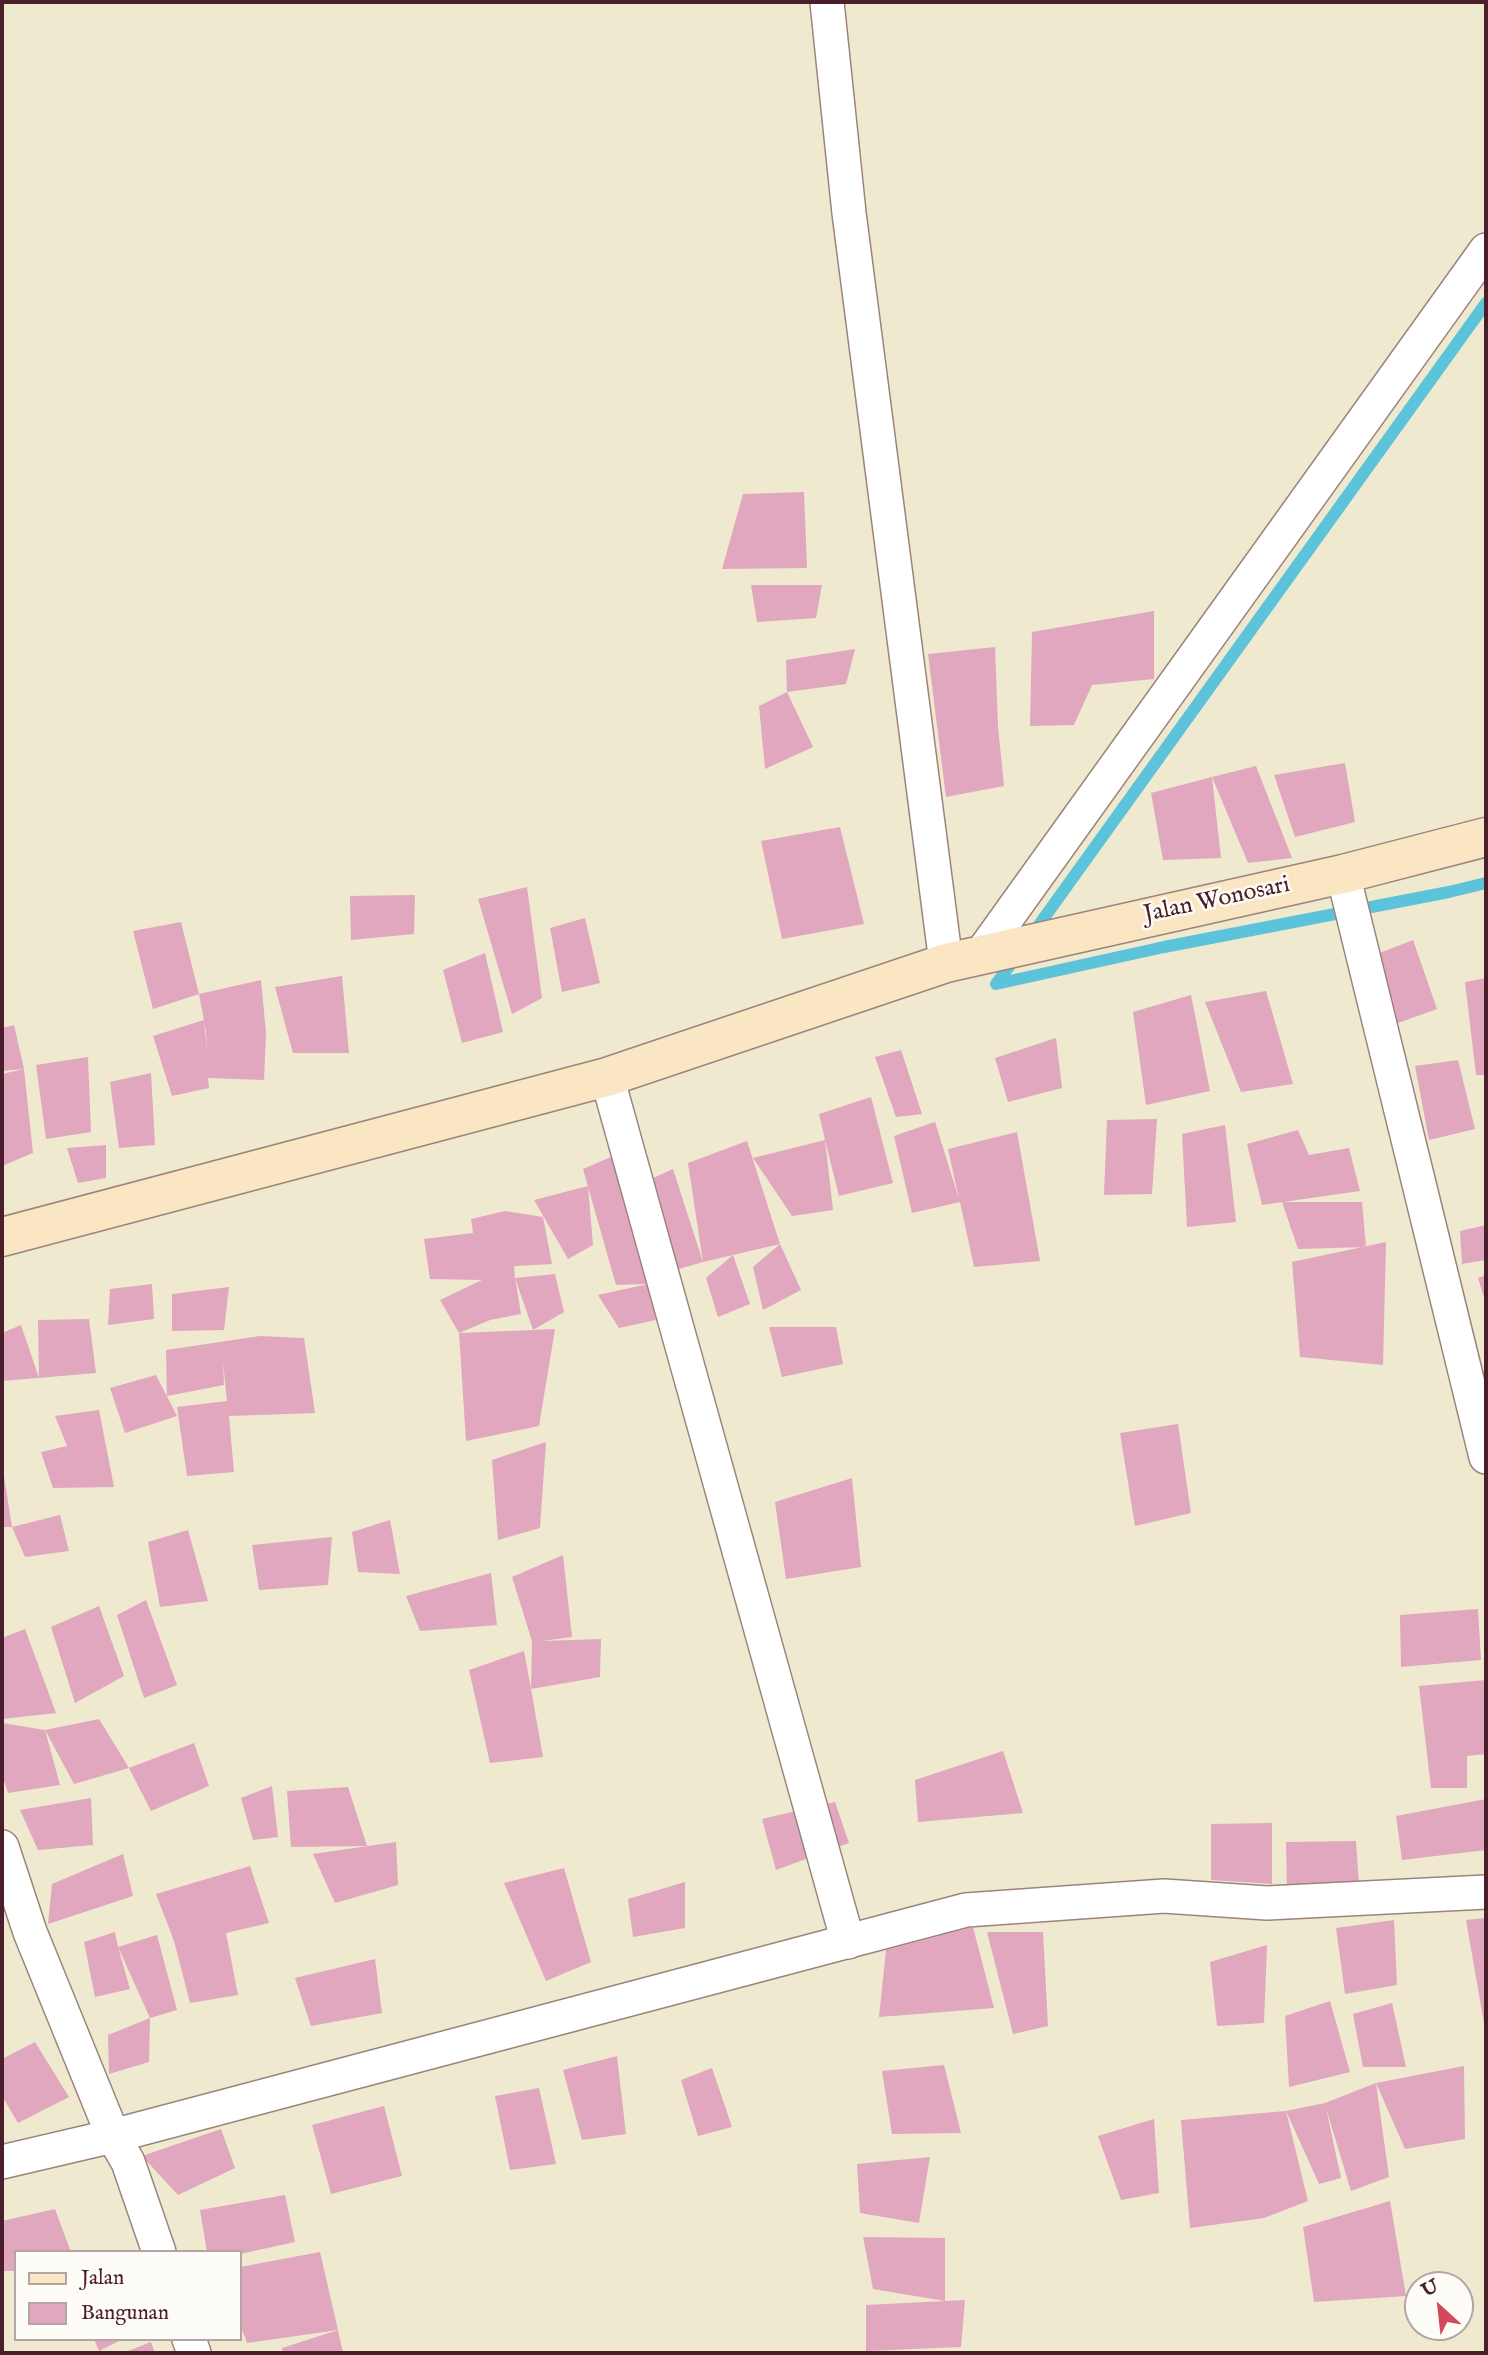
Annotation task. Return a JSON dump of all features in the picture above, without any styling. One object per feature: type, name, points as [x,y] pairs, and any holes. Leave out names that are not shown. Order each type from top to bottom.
[{"type":"street","points":[[827,2],[849,213],[993,951]]},
{"type":"street","points":[[993,951],[1486,250]]},
{"type":"street","name":"Jalan Wonosari","points":[[2,1237],[607,1077],[993,951],[1351,901],[1486,837]]},
{"type":"street","points":[[1351,901],[1486,1457]]},
{"type":"street","points":[[607,1077],[848,1942]]},
{"type":"street","points":[[2,1847],[30,1932],[113,2136],[128,2162],[158,2250]]},
{"type":"street","points":[[2,2162],[113,2136],[966,1910],[1164,1896],[1267,1903],[1486,1892]]},
{"type":"building","points":[[804,492],[807,568],[722,569],[743,494]]},
{"type":"building","points":[[751,585],[822,585],[816,618],[757,622]]},
{"type":"building","points":[[1154,611],[1154,679],[1092,685],[1074,725],[1030,726],[1032,632]]},
{"type":"building","points":[[995,647],[998,727],[1004,786],[946,797],[928,654]]},
{"type":"building","points":[[855,649],[846,684],[787,692],[786,660]]},
{"type":"building","points":[[787,692],[813,747],[765,769],[759,706]]},
{"type":"building","points":[[1345,763],[1355,822],[1295,837],[1274,775]]},
{"type":"building","points":[[1256,766],[1292,858],[1248,863],[1212,777]]},
{"type":"building","points":[[1212,777],[1221,858],[1163,860],[1151,793]]},
{"type":"building","points":[[840,827],[864,924],[782,939],[761,841]]},
{"type":"building","points":[[527,887],[542,998],[512,1014],[478,899]]},
{"type":"building","points":[[415,895],[414,934],[351,940],[350,896]]},
{"type":"building","points":[[585,918],[600,983],[562,992],[550,928]]},
{"type":"building","points":[[181,922],[199,994],[153,1009],[133,931]]},
{"type":"building","points":[[1413,940],[1437,1009],[1395,1024],[1377,954]]},
{"type":"building","points":[[485,953],[503,1032],[462,1043],[443,970]]},
{"type":"building","points":[[342,976],[349,1053],[293,1053],[275,987]]},
{"type":"building","points":[[1486,978],[1486,1075],[1476,1075],[1465,982]]},
{"type":"building","points":[[261,980],[266,1033],[264,1080],[208,1078],[209,1088],[172,1096],[153,1036],[204,1020],[199,994]]},
{"type":"building","points":[[1266,991],[1293,1084],[1241,1092],[1205,1002]]},
{"type":"building","points":[[1191,995],[1210,1091],[1146,1105],[1133,1012]]},
{"type":"building","points":[[14,1025],[24,1069],[2,1071],[2,1028]]},
{"type":"building","points":[[1056,1038],[1062,1088],[1008,1102],[995,1058]]},
{"type":"building","points":[[901,1050],[922,1114],[896,1117],[875,1057]]},
{"type":"building","points":[[88,1057],[91,1132],[46,1139],[36,1065]]},
{"type":"building","points":[[1458,1060],[1475,1129],[1429,1140],[1415,1066]]},
{"type":"building","points":[[24,1069],[33,1153],[2,1166],[2,1074]]},
{"type":"building","points":[[151,1073],[155,1145],[119,1148],[110,1082]]},
{"type":"building","points":[[871,1097],[893,1183],[839,1196],[819,1114]]},
{"type":"building","points":[[1157,1119],[1152,1194],[1104,1195],[1107,1120]]},
{"type":"building","points":[[935,1122],[959,1199],[948,1149],[1017,1132],[1040,1261],[974,1267],[960,1202],[912,1213],[894,1136]]},
{"type":"building","points":[[1225,1125],[1236,1222],[1187,1227],[1182,1134]]},
{"type":"building","points":[[1298,1130],[1309,1155],[1349,1148],[1360,1191],[1262,1205],[1247,1144]]},
{"type":"building","points":[[825,1140],[833,1210],[792,1216],[753,1158]]},
{"type":"building","points":[[747,1141],[780,1244],[703,1262],[688,1163]]},
{"type":"building","points":[[106,1145],[106,1178],[78,1183],[67,1148]]},
{"type":"building","points":[[613,1156],[648,1284],[616,1285],[583,1169]]},
{"type":"building","points":[[673,1169],[703,1262],[679,1269],[649,1180]]},
{"type":"building","points":[[588,1186],[593,1245],[568,1259],[534,1200]]},
{"type":"building","points":[[1282,1202],[1362,1202],[1366,1247],[1298,1249]]},
{"type":"building","points":[[505,1211],[543,1217],[552,1264],[514,1266],[515,1278],[555,1274],[564,1312],[533,1330],[515,1279],[521,1314],[490,1320],[459,1333],[440,1300],[482,1280],[430,1279],[424,1239],[473,1233],[471,1219]]},
{"type":"building","points":[[1486,1225],[1486,1260],[1462,1264],[1460,1231]]},
{"type":"building","points":[[1386,1242],[1383,1365],[1300,1357],[1292,1262]]},
{"type":"building","points":[[780,1244],[801,1290],[763,1310],[753,1267]]},
{"type":"building","points":[[733,1255],[750,1304],[718,1317],[706,1278]]},
{"type":"building","points":[[1486,1275],[1486,1304],[1478,1278]]},
{"type":"building","points":[[152,1284],[154,1319],[108,1325],[110,1289]]},
{"type":"building","points":[[648,1284],[656,1320],[619,1328],[598,1295]]},
{"type":"building","points":[[229,1287],[224,1330],[172,1331],[172,1294]]},
{"type":"building","points":[[89,1319],[96,1373],[39,1378],[38,1320]]},
{"type":"building","points":[[21,1325],[39,1378],[2,1381],[2,1333]]},
{"type":"building","points":[[769,1327],[836,1327],[843,1364],[782,1377]]},
{"type":"building","points":[[555,1329],[539,1426],[466,1441],[459,1333]]},
{"type":"building","points":[[260,1336],[304,1338],[315,1413],[229,1416],[234,1472],[187,1476],[177,1407],[227,1401],[223,1362],[224,1385],[167,1396],[166,1350]]},
{"type":"building","points":[[156,1375],[177,1416],[125,1433],[110,1388]]},
{"type":"building","points":[[99,1410],[114,1487],[53,1488],[41,1452],[67,1446],[55,1416]]},
{"type":"building","points":[[1178,1424],[1191,1513],[1135,1526],[1120,1433]]},
{"type":"building","points":[[546,1442],[540,1528],[498,1540],[492,1460]]},
{"type":"building","points":[[3,1470],[12,1527],[2,1527]]},
{"type":"building","points":[[852,1478],[861,1567],[786,1579],[775,1502]]},
{"type":"building","points":[[60,1515],[69,1551],[25,1557],[12,1527]]},
{"type":"building","points":[[390,1520],[400,1574],[358,1572],[352,1532]]},
{"type":"building","points":[[188,1530],[208,1601],[160,1607],[148,1542]]},
{"type":"building","points":[[332,1537],[328,1585],[259,1590],[252,1545]]},
{"type":"building","points":[[563,1555],[572,1637],[542,1641],[601,1639],[600,1677],[531,1689],[532,1641],[512,1577]]},
{"type":"building","points":[[491,1573],[497,1625],[420,1631],[406,1596]]},
{"type":"building","points":[[146,1600],[177,1685],[144,1698],[117,1615]]},
{"type":"building","points":[[99,1606],[124,1676],[75,1703],[51,1627]]},
{"type":"building","points":[[1478,1609],[1481,1660],[1401,1667],[1400,1615]]},
{"type":"building","points":[[25,1629],[56,1713],[2,1719],[2,1638]]},
{"type":"building","points":[[524,1651],[543,1757],[490,1763],[469,1670]]},
{"type":"building","points":[[1486,1680],[1486,1754],[1467,1756],[1467,1788],[1431,1788],[1419,1686]]},
{"type":"building","points":[[99,1719],[129,1768],[74,1784],[45,1730]]},
{"type":"building","points":[[2,1723],[45,1730],[60,1785],[8,1793],[2,1774]]},
{"type":"building","points":[[194,1743],[209,1786],[151,1811],[129,1768]]},
{"type":"building","points":[[1003,1751],[1023,1813],[918,1822],[915,1780]]},
{"type":"building","points":[[272,1786],[278,1837],[253,1840],[241,1798]]},
{"type":"building","points":[[348,1787],[367,1846],[291,1847],[287,1791]]},
{"type":"building","points":[[91,1798],[93,1845],[38,1850],[20,1810]]},
{"type":"building","points":[[1486,1799],[1486,1850],[1402,1860],[1396,1816]]},
{"type":"building","points":[[835,1802],[849,1843],[776,1870],[762,1819]]},
{"type":"building","points":[[1272,1823],[1272,1884],[1211,1880],[1211,1824]]},
{"type":"building","points":[[1356,1841],[1359,1886],[1287,1890],[1286,1842]]},
{"type":"building","points":[[396,1842],[398,1885],[335,1903],[313,1854]]},
{"type":"building","points":[[123,1854],[133,1896],[48,1924],[52,1884]]},
{"type":"building","points":[[250,1866],[269,1923],[226,1933],[238,1995],[190,2003],[174,1941],[156,1894]]},
{"type":"building","points":[[564,1868],[591,1962],[546,1981],[504,1883]]},
{"type":"building","points":[[685,1882],[685,1928],[633,1937],[628,1899]]},
{"type":"building","points":[[1486,1918],[1486,2029],[1485,2029],[1466,1920]]},
{"type":"building","points":[[1394,1920],[1397,1985],[1345,1994],[1336,1928]]},
{"type":"building","points":[[973,1927],[994,2008],[879,2017],[886,1950]]},
{"type":"building","points":[[115,1932],[130,1989],[95,1997],[84,1942]]},
{"type":"building","points":[[987,1932],[1043,1932],[1048,2026],[1013,2034]]},
{"type":"building","points":[[157,1935],[177,2010],[150,2018],[118,1947]]},
{"type":"building","points":[[1267,1945],[1264,2023],[1217,2026],[1210,1962]]},
{"type":"building","points":[[375,1959],[382,2013],[311,2026],[295,1978]]},
{"type":"building","points":[[1330,2001],[1350,2072],[1289,2087],[1285,2016]]},
{"type":"building","points":[[1392,2003],[1406,2067],[1363,2067],[1353,2014]]},
{"type":"building","points":[[150,2018],[149,2062],[109,2074],[108,2035]]},
{"type":"building","points":[[35,2042],[69,2097],[18,2123],[2,2096],[2,2059]]},
{"type":"building","points":[[617,2056],[626,2134],[582,2140],[563,2070]]},
{"type":"building","points":[[944,2065],[961,2133],[892,2134],[882,2071]]},
{"type":"building","points":[[1464,2066],[1465,2139],[1405,2149],[1376,2083]]},
{"type":"building","points":[[712,2068],[732,2127],[698,2136],[681,2080]]},
{"type":"building","points":[[1376,2083],[1389,2177],[1351,2191],[1326,2108],[1341,2178],[1319,2184],[1286,2111],[1325,2103]]},
{"type":"building","points":[[539,2088],[556,2164],[510,2170],[495,2096]]},
{"type":"building","points":[[384,2106],[402,2176],[331,2194],[312,2125]]},
{"type":"building","points":[[1286,2111],[1308,2201],[1264,2218],[1190,2228],[1181,2120]]},
{"type":"building","points":[[1154,2119],[1159,2193],[1121,2200],[1098,2136]]},
{"type":"building","points":[[221,2129],[235,2168],[178,2195],[142,2156]]},
{"type":"building","points":[[930,2157],[919,2223],[860,2213],[857,2164]]},
{"type":"building","points":[[285,2195],[295,2242],[242,2254],[242,2250],[207,2250],[200,2210]]},
{"type":"building","points":[[1390,2201],[1404,2296],[1314,2302],[1303,2227]]},
{"type":"building","points":[[55,2209],[70,2250],[14,2250],[14,2271],[2,2271],[2,2221]]},
{"type":"building","points":[[863,2237],[945,2238],[945,2301],[873,2289]]},
{"type":"building","points":[[320,2252],[338,2330],[247,2343],[242,2329],[242,2267]]},
{"type":"building","points":[[965,2300],[961,2347],[866,2351],[866,2305]]},
{"type":"building","points":[[338,2330],[343,2353],[283,2353],[282,2348]]},
{"type":"building","points":[[95,2341],[119,2341],[99,2351]]},
{"type":"building","points":[[151,2342],[155,2353],[123,2353]]},
{"type":"waterway","points":[[1031,936],[1486,303]]},
{"type":"waterway","points":[[996,984],[1164,947],[1486,883]]},
{"type":"waterway","points":[[996,984],[1017,956]]}]
